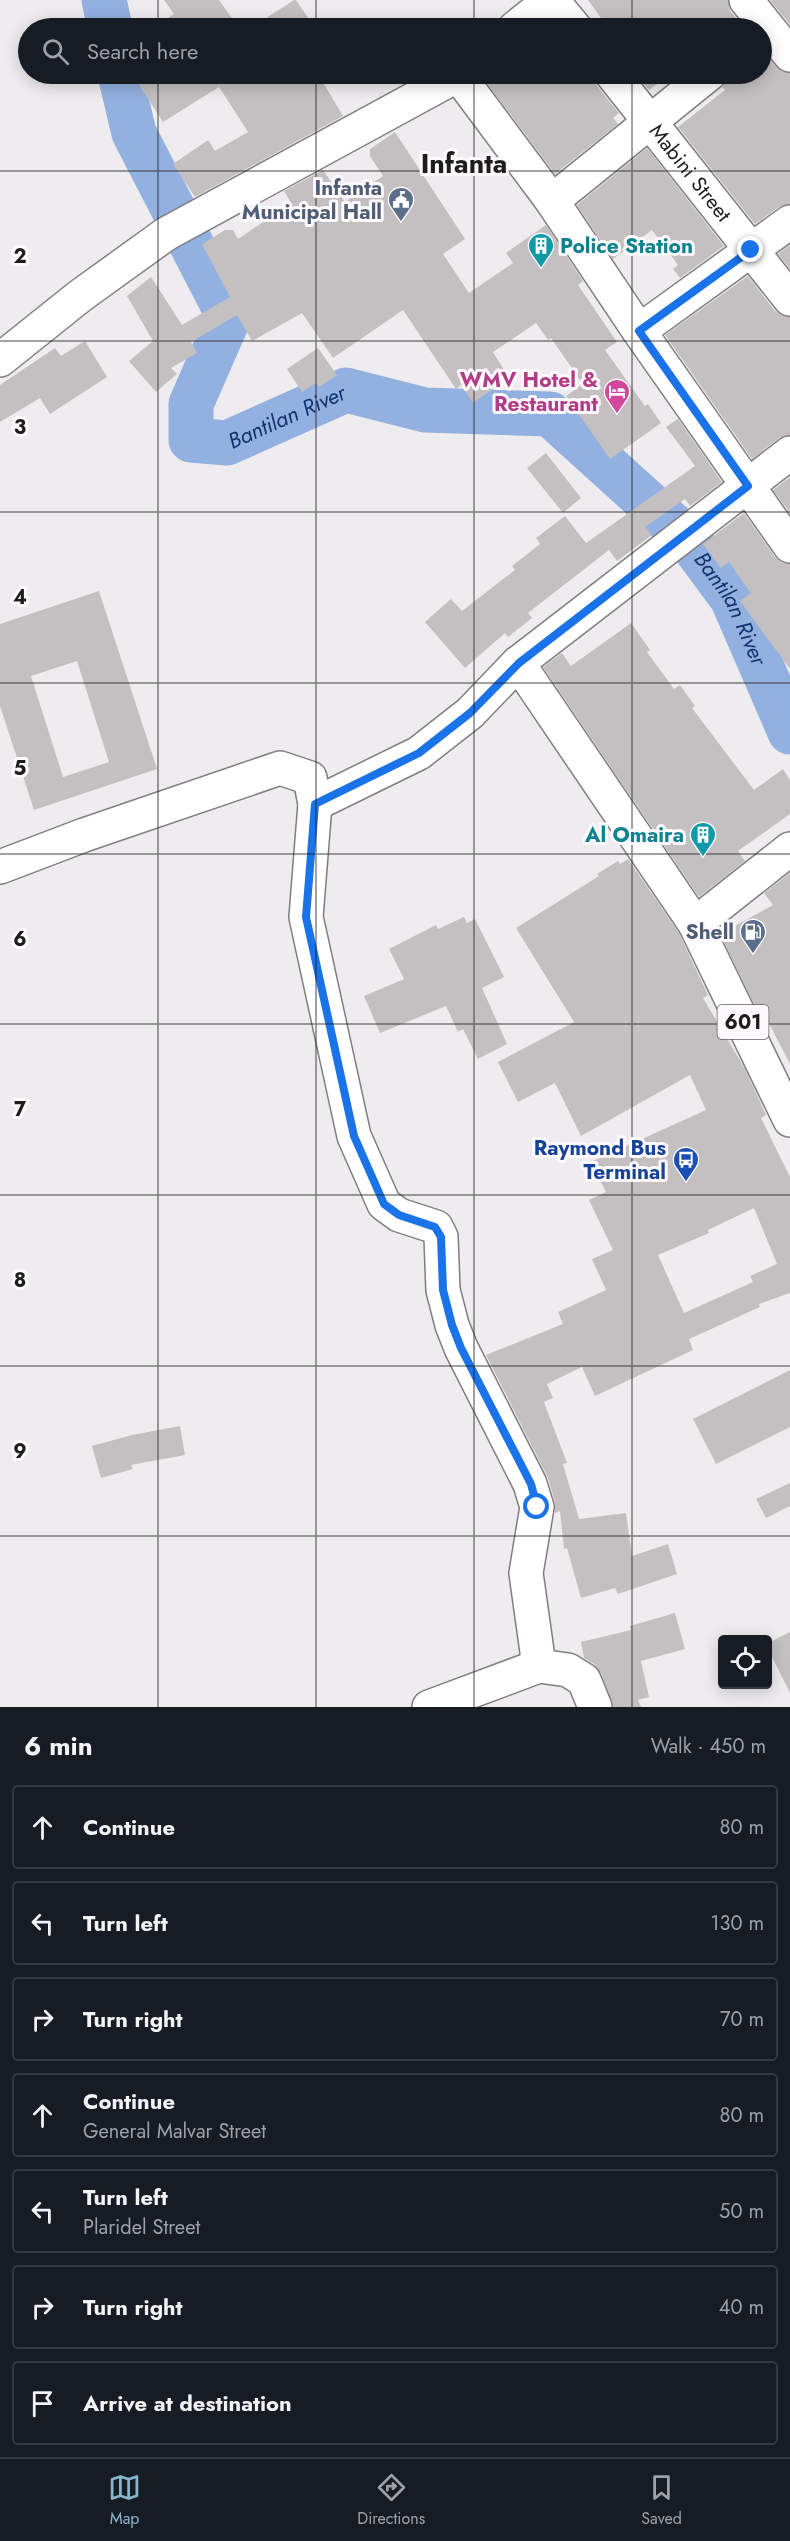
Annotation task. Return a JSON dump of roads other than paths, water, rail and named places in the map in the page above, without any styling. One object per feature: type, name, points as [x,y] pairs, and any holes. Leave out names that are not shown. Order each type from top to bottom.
[{"type":"street","points":[[528,18],[551,0],[566,18]]},
{"type":"street","points":[[746,0],[766,18]]},
{"type":"street","points":[[773,24],[790,55]]},
{"type":"street","points":[[0,360],[81,296],[179,227],[441,84]]},
{"type":"street","points":[[466,84],[552,201],[639,331],[790,546]]},
{"type":"street","name":"Mabini Street","points":[[620,84],[790,299]]},
{"type":"street","points":[[552,201],[696,84]]},
{"type":"street","points":[[639,331],[790,222]]},
{"type":"street","points":[[315,804],[419,753],[470,713],[519,663],[790,453]]},
{"type":"street","points":[[519,663],[695,924],[790,849]]},
{"type":"street","points":[[0,867],[280,768],[310,778],[315,804],[306,917],[354,1136],[384,1204],[399,1215],[435,1227],[441,1237],[443,1290],[452,1325],[461,1348],[531,1484],[537,1507],[526,1573],[540,1666]]},
{"type":"street","name":"601","points":[[695,924],[790,1120]]},
{"type":"street","points":[[429,1707],[540,1666],[568,1670],[584,1680],[595,1707]]},
{"type":"waterway","name":"Bantilan River","points":[[104,0],[108,18]]},
{"type":"waterway","name":"Bantilan River","points":[[122,84],[134,133],[229,317],[191,404],[191,440],[227,443],[346,390],[425,410],[550,414],[689,540],[732,598],[790,732]]},
{"type":"place","name":"Infanta Municipal Hall","points":[[401,223]]},
{"type":"place","name":"Police Station","points":[[541,269]]},
{"type":"place","name":"WMV Hotel & Restaurant","points":[[617,415]]},
{"type":"place","name":"Al Omaira","points":[[703,858]]},
{"type":"place","name":"Shell","points":[[753,955]]},
{"type":"place","name":"Raymond Bus Terminal","points":[[686,1183]]},
{"type":"district","name":"Infanta","points":[[464,163]]}]
